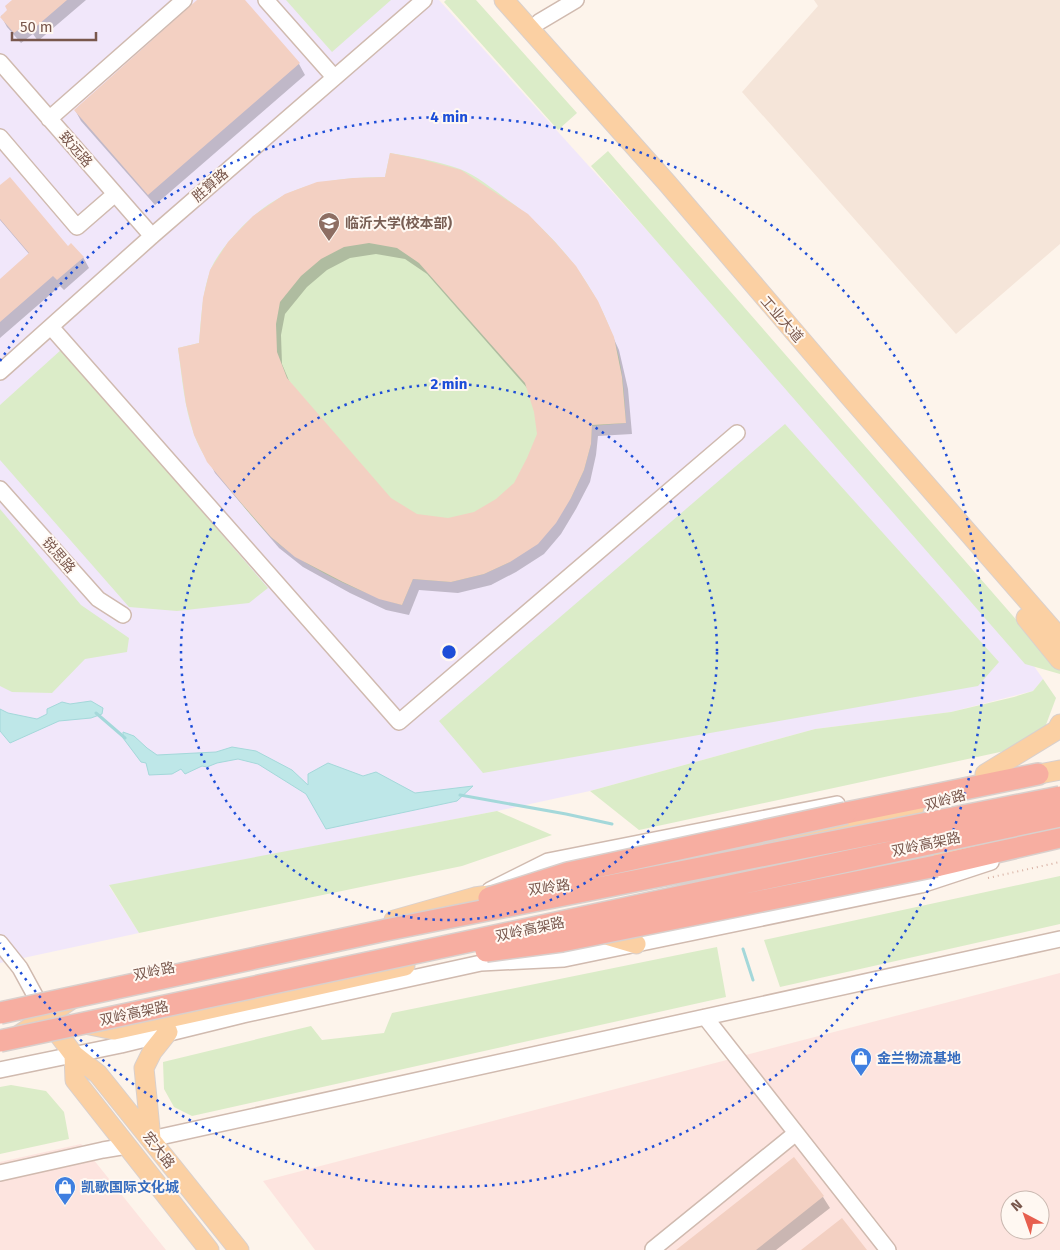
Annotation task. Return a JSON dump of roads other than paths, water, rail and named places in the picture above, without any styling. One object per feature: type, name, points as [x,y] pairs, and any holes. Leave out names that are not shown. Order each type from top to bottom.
[{"type":"highway","points":[[386,930],[568,873],[1038,774]]},
{"type":"highway","name":"双岭高架路","points":[[0,1013],[386,930],[1060,797]]},
{"type":"highway","name":"双岭高架路","points":[[0,1043],[1060,816]]},
{"type":"highway","points":[[349,967],[562,941],[936,866],[1060,837]]},
{"type":"main road","name":"工业大道","points":[[504,0],[667,183],[1060,638]]},
{"type":"main road","name":"工业大道","points":[[520,0],[675,176],[883,420],[1060,622]]},
{"type":"main road","points":[[1011,583],[1019,608],[1060,660]]},
{"type":"main road","points":[[985,774],[1056,730],[1060,724]]},
{"type":"main road","name":"双岭路","points":[[0,1043],[9,1041],[47,1018],[94,983],[380,924],[475,897],[602,880],[856,825],[1038,774],[1060,770]]},
{"type":"main road","points":[[0,1007],[114,1030],[938,851],[1060,837]]},
{"type":"main road","points":[[578,928],[636,944]]},
{"type":"main road","points":[[243,1015],[302,988]]},
{"type":"main road","name":"宏大路","points":[[47,1018],[74,1055],[98,1074],[238,1250]]},
{"type":"main road","points":[[151,1139],[144,1068],[152,1052],[168,1032]]},
{"type":"main road","name":"宏大路","points":[[74,1055],[75,1080],[209,1250]]},
{"type":"street","points":[[49,118],[184,0]]},
{"type":"street","points":[[266,0],[334,77]]},
{"type":"street","name":"胜算路","points":[[0,372],[152,236],[424,0]]},
{"type":"street","points":[[540,22],[576,0]]},
{"type":"street","name":"致远路","points":[[2,70],[49,118],[152,236]]},
{"type":"street","points":[[2,144],[77,227],[115,194]]},
{"type":"street","points":[[51,326],[399,722],[737,433]]},
{"type":"street","name":"锐思路","points":[[0,489],[98,599],[123,615]]},
{"type":"street","points":[[475,897],[548,861],[985,774],[1038,774]]},
{"type":"street","points":[[0,1070],[481,963],[564,959],[921,885],[1060,837]]},
{"type":"street","points":[[151,1139],[1060,939]]},
{"type":"street","points":[[0,943],[20,968],[47,1018]]},
{"type":"street","points":[[705,1017],[888,1250]]},
{"type":"street","points":[[654,1250],[796,1133]]},
{"type":"street","points":[[0,1173],[127,1146]]},
{"type":"water","points":[[91,701],[103,708],[102,714],[91,718],[59,721],[10,743],[0,731],[0,709],[8,713],[37,719],[47,714],[47,709],[62,702],[70,704]]},
{"type":"water","points":[[123,732],[134,736],[157,755],[216,752],[232,747],[256,751],[292,770],[308,785],[308,774],[328,763],[363,776],[376,772],[415,793],[473,786],[457,801],[326,829],[306,794],[258,764],[238,759],[207,767],[202,766],[185,774],[181,769],[172,774],[149,775],[146,763],[141,762],[123,738]]},
{"type":"waterway","points":[[96,713],[125,738]]},
{"type":"waterway","points":[[460,795],[612,824]]},
{"type":"waterway","points":[[743,949],[753,980]]},
{"type":"place","name":"临沂大学(校本部)","points":[[329,242]]},
{"type":"place","name":"金兰物流基地","points":[[861,1077]]},
{"type":"place","name":"凯歌国际文化城","points":[[65,1206]]}]
